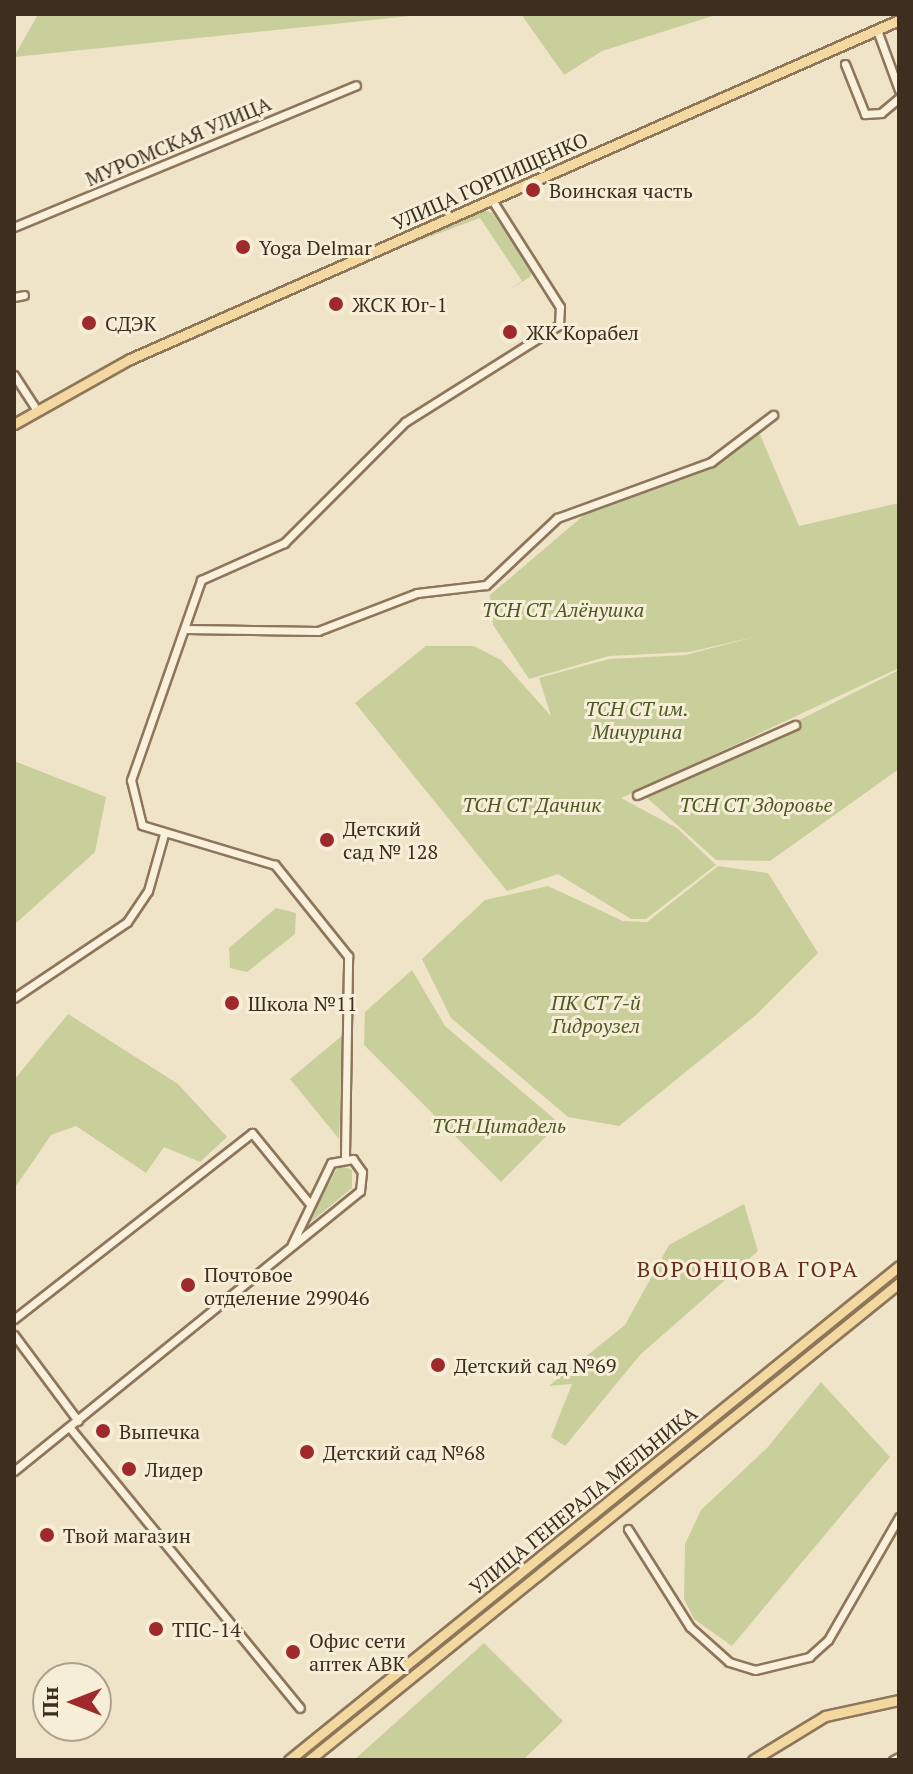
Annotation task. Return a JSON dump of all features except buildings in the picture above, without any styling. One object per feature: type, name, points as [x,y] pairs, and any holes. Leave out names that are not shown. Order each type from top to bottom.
[{"type":"main road","name":"УЛИЦА ГОРПИЩЕНКО","points":[[14,424],[35,407],[899,20]]},
{"type":"main road","name":"УЛИЦА ГЕНЕРАЛА МЕЛЬНИКА","points":[[289,1760],[899,1266]]},
{"type":"main road","name":"УЛИЦА ГЕНЕРАЛА МЕЛЬНИКА","points":[[309,1760],[899,1283]]},
{"type":"main road","points":[[795,1351],[803,1360]]},
{"type":"main road","points":[[753,1760],[825,1716],[899,1700]]},
{"type":"street","points":[[877,30],[899,90]]},
{"type":"street","points":[[845,64],[865,114],[881,113],[899,98]]},
{"type":"street","name":"МУРОМСКАЯ УЛИЦА","points":[[14,227],[356,85]]},
{"type":"street","points":[[345,1156],[348,956],[275,865],[164,834],[139,821],[131,780],[201,580],[284,543],[405,422],[559,325],[560,307],[492,200]]},
{"type":"street","points":[[14,297],[24,295]]},
{"type":"street","points":[[14,375],[35,407]]},
{"type":"street","points":[[186,629],[318,631],[417,593],[486,585],[575,508],[711,462],[773,415]]},
{"type":"street","points":[[637,795],[795,725]]},
{"type":"street","points":[[14,998],[127,922],[148,891],[164,834]]},
{"type":"street","points":[[14,1319],[252,1133],[310,1204]]},
{"type":"street","points":[[292,1244],[331,1163],[345,1156]]},
{"type":"street","points":[[14,1471],[360,1191],[361,1168],[345,1156]]},
{"type":"street","points":[[14,1335],[78,1421]]},
{"type":"street","points":[[70,1428],[300,1708]]},
{"type":"street","points":[[628,1529],[690,1627],[729,1662],[755,1670],[809,1657],[828,1640],[899,1517]]},
{"type":"street","points":[[893,1760],[899,1757]]},
{"type":"green space","points":[[38,14],[430,14],[14,57]]},
{"type":"green space","points":[[521,14],[719,14],[602,51],[564,75]]},
{"type":"green space","points":[[480,208],[492,213],[533,270],[530,277],[509,290],[522,281],[480,218],[394,250]]},
{"type":"green space","points":[[758,430],[799,526],[899,503],[899,668],[621,798],[677,828],[716,865],[646,919],[631,919],[558,874],[507,891],[355,703],[426,646],[474,646],[501,660],[551,716],[539,678],[609,659],[685,655],[758,636],[690,652],[609,656],[529,679],[493,625],[490,595],[584,515],[711,462]]},
{"type":"green space","name":"ТСН СТ Здоровье","points":[[899,670],[899,769],[770,861],[716,860],[646,797]]},
{"type":"green space","points":[[14,761],[106,797],[95,852],[14,925]]},
{"type":"green space","name":"ПК СТ 7-й Гидроузел","points":[[718,866],[768,873],[818,953],[756,1015],[619,1126],[568,1117],[451,1018],[422,959],[485,900],[548,886],[623,921],[647,922]]},
{"type":"green space","points":[[276,908],[296,913],[295,934],[247,972],[230,968],[229,948]]},
{"type":"green space","name":"ТСН Цитадель","points":[[412,970],[445,1026],[559,1123],[501,1182],[364,1045],[365,1012]]},
{"type":"green space","points":[[68,1014],[178,1084],[227,1137],[200,1162],[164,1147],[146,1173],[76,1126],[51,1135],[14,1189],[14,1080]]},
{"type":"green space","points":[[343,1035],[339,1139],[290,1079]]},
{"type":"green space","points":[[339,1165],[352,1170],[352,1188],[306,1226]]},
{"type":"green space","points":[[744,1204],[758,1251],[640,1355],[565,1446],[551,1437],[572,1384],[549,1386],[625,1325],[669,1245]]},
{"type":"green space","points":[[821,1382],[890,1457],[732,1646],[694,1619],[684,1599],[685,1544],[701,1510],[767,1448]]},
{"type":"green space","points":[[484,1643],[563,1721],[523,1760],[354,1760]]},
{"type":"place","name":"Воинская часть","points":[[533,190]]},
{"type":"place","name":"Yoga Delmar","points":[[243,247]]},
{"type":"place","name":"ЖСК Юг-1","points":[[336,304]]},
{"type":"place","name":"СДЭК","points":[[89,323]]},
{"type":"place","name":"ЖК Корабел","points":[[510,332]]},
{"type":"place","name":"Детский сад № 128","points":[[327,840]]},
{"type":"place","name":"Школа №11","points":[[232,1003]]},
{"type":"place","name":"Почтовое отделение 299046","points":[[188,1285]]},
{"type":"place","name":"Детский сад №69","points":[[438,1365]]},
{"type":"place","name":"Выпечка","points":[[103,1431]]},
{"type":"place","name":"Детский сад №68","points":[[307,1452]]},
{"type":"place","name":"Лидер","points":[[129,1469]]},
{"type":"place","name":"Твой магазин","points":[[47,1535]]},
{"type":"place","name":"ТПС-14","points":[[156,1629]]},
{"type":"place","name":"Офис сети аптек АВК","points":[[293,1652]]},
{"type":"district","name":"ВОРОНЦОВА ГОРА","points":[[748,1269]]},
{"type":"park label","name":"ТСН СТ Алёнушка","points":[[563,609]]},
{"type":"park label","name":"ТСН СТ им. Мичурина","points":[[637,720]]},
{"type":"park label","name":"ТСН СТ Дачник","points":[[532,804]]}]
